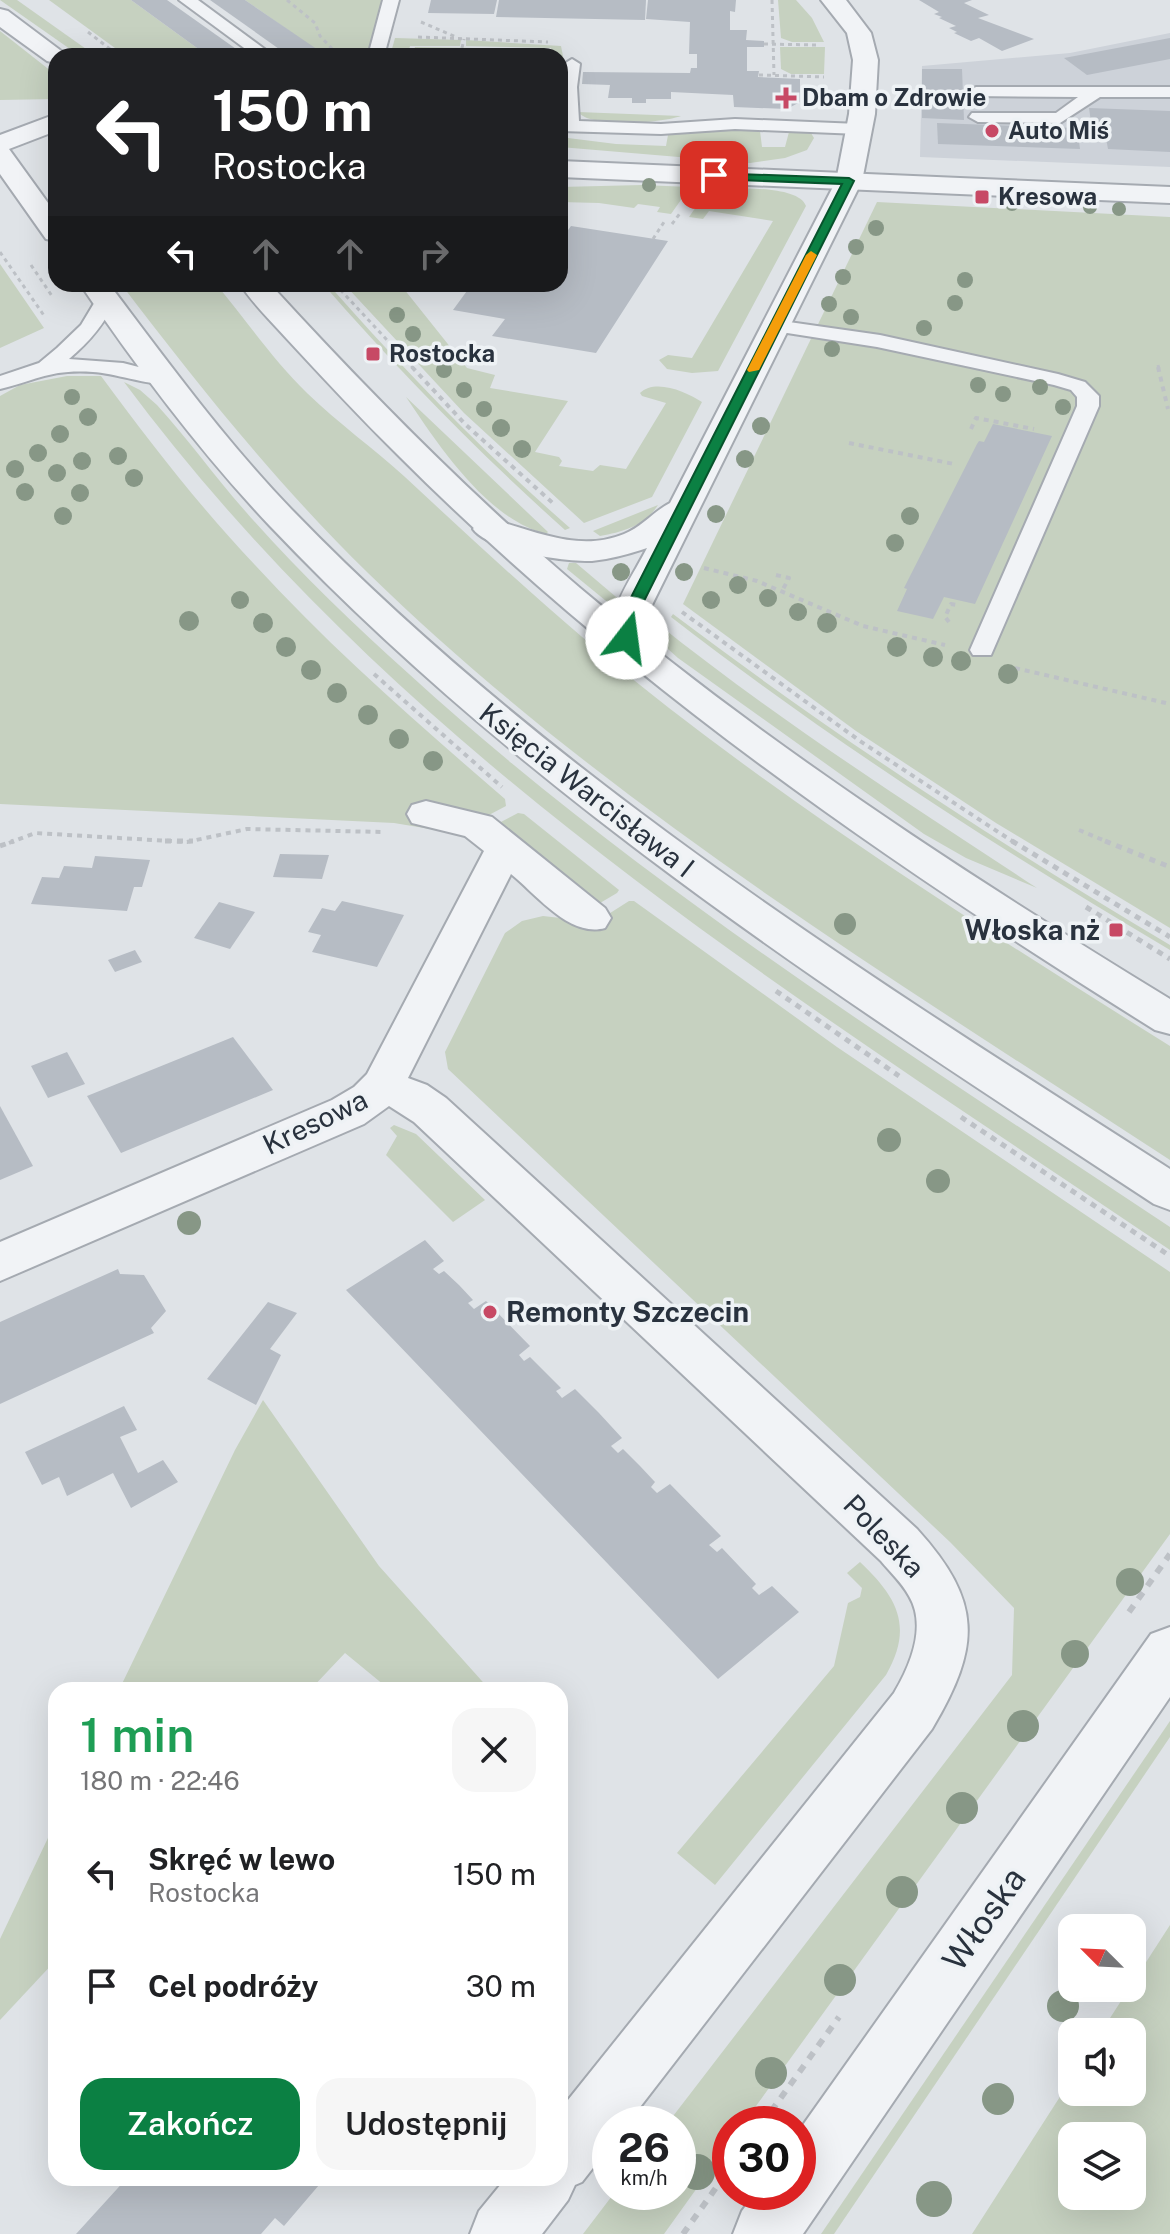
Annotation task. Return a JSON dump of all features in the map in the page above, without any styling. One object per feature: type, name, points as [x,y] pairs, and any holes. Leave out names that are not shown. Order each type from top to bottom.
[{"type":"street","points":[[633,651],[627,638],[631,613],[849,181],[859,129],[864,46],[851,19],[833,0]]},
{"type":"street","points":[[0,16],[48,50]]},
{"type":"street","points":[[8,138],[48,125]]},
{"type":"street","points":[[8,138],[48,147]]},
{"type":"street","points":[[48,147],[0,155],[48,221]]},
{"type":"street","points":[[568,169],[1170,195]]},
{"type":"street","name":"Księcia Warcisława I","points":[[101,292],[223,453],[334,573],[470,699],[649,841],[838,975],[1170,1192]]},
{"type":"street","points":[[261,292],[326,367],[490,529],[633,651],[726,724],[859,821],[975,899],[1170,1019]]},
{"type":"street","points":[[490,529],[539,547],[602,549],[649,538],[685,503]]},
{"type":"street","points":[[426,814],[478,826],[591,918]]},
{"type":"street","name":"Kresowa","points":[[0,1262],[348,1112],[369,1099],[383,1085],[505,848]]},
{"type":"street","name":"Poleska","points":[[383,1085],[412,1097],[430,1110],[899,1545],[924,1573],[937,1596],[942,1622],[935,1669],[913,1711],[568,2150]]},
{"type":"street","name":"Włoska","points":[[816,2160],[1170,1652]]},
{"type":"street","points":[[502,2234],[540,2186]]},
{"type":"street","points":[[765,2234],[782,2210]]},
{"type":"lane","points":[[187,0],[255,48]]},
{"type":"lane","points":[[378,48],[391,0]]},
{"type":"lane","points":[[568,87],[572,64]]},
{"type":"lane","points":[[976,92],[1170,92]]},
{"type":"lane","points":[[978,117],[1060,118],[1096,92]]},
{"type":"lane","points":[[568,126],[661,129],[735,124],[859,129]]},
{"type":"lane","points":[[0,383],[46,367],[83,338],[98,318],[100,292]]},
{"type":"lane","points":[[775,326],[880,341],[1058,380],[1078,386],[1088,396],[1088,406],[982,650]]},
{"type":"lane","points":[[46,367],[105,367],[137,371],[167,380]]},
{"type":"path","points":[[287,0],[315,23],[320,36],[331,48]]},
{"type":"path","points":[[772,0],[774,75]]},
{"type":"path","points":[[411,18],[462,39]]},
{"type":"path","points":[[406,37],[565,43],[565,48]]},
{"type":"path","points":[[462,39],[462,48]]},
{"type":"path","points":[[764,44],[830,45]]},
{"type":"path","points":[[568,59],[573,59],[572,64]]},
{"type":"path","points":[[759,75],[829,77]]},
{"type":"path","points":[[672,224],[678,215]]},
{"type":"path","points":[[653,239],[664,222]]},
{"type":"path","points":[[0,252],[68,350]]},
{"type":"path","points":[[25,257],[48,291]]},
{"type":"path","points":[[49,292],[59,307]]},
{"type":"path","points":[[342,292],[465,424],[558,508]]},
{"type":"path","points":[[1158,365],[1168,409]]},
{"type":"path","points":[[971,429],[976,418],[1036,430]]},
{"type":"path","points":[[849,443],[954,464]]},
{"type":"path","points":[[706,569],[782,591],[863,626],[952,647]]},
{"type":"path","points":[[776,575],[789,578],[782,591]]},
{"type":"path","points":[[676,608],[772,681],[917,780],[1170,937]]},
{"type":"path","points":[[1001,665],[1170,704]]},
{"type":"path","points":[[0,846],[35,833],[187,842],[247,829],[390,832]]},
{"type":"path","points":[[1079,830],[1170,867]]},
{"type":"path","points":[[1079,903],[1170,959]]},
{"type":"path","points":[[683,2234],[712,2193]]},
{"type":"shaded area","points":[[1170,33],[1170,167],[920,157],[922,66],[1070,53]]},
{"type":"green space","points":[[0,0],[17,0],[85,48],[69,48]]},
{"type":"green space","points":[[49,0],[131,0],[197,48],[115,48]]},
{"type":"green space","points":[[245,0],[383,0],[369,48],[314,48]]},
{"type":"green space","points":[[778,0],[796,0],[812,18],[824,42],[792,42],[781,38]]},
{"type":"green space","points":[[0,31],[48,69],[48,99],[0,100]]},
{"type":"green space","points":[[395,38],[461,40],[460,46],[392,48]]},
{"type":"green space","points":[[466,40],[561,48],[551,48],[466,46]]},
{"type":"green space","points":[[780,47],[825,47],[824,74],[791,74],[781,69]]},
{"type":"green space","points":[[578,112],[681,116],[658,121],[611,123],[597,121]]},
{"type":"green space","points":[[760,131],[762,147],[785,147],[789,132],[811,133],[814,138],[807,150],[785,158],[750,163],[568,148],[568,138],[666,146],[668,135]]},
{"type":"green space","points":[[568,187],[690,187],[671,214],[657,212],[660,207],[638,204],[634,208],[568,202]]},
{"type":"green space","points":[[709,188],[778,191],[791,194],[806,206],[718,371],[692,373],[667,369],[659,360],[668,355],[692,358],[773,221],[709,211],[703,219],[689,217]]},
{"type":"green space","points":[[877,202],[1170,217],[1170,928],[996,823],[856,731],[683,604]]},
{"type":"green space","points":[[0,264],[44,328],[0,348]]},
{"type":"green space","points":[[127,292],[222,292],[271,354],[307,393],[634,681],[729,754],[853,841],[1170,1046],[1170,1160],[754,886],[555,737],[459,657],[334,539],[239,433]]},
{"type":"green space","points":[[330,292],[335,292],[475,440],[570,528],[565,530],[533,501],[381,348]]},
{"type":"green space","points":[[351,292],[406,292],[467,368],[495,375],[490,388],[568,401],[535,452],[559,457],[562,461],[559,466],[593,471],[600,465],[626,469],[666,403],[642,396],[640,393],[646,389],[671,388],[702,402],[652,497],[584,523],[464,413]]},
{"type":"green space","points":[[67,376],[101,376],[156,449],[234,543],[376,685],[505,799],[506,806],[487,816],[433,805],[448,832],[394,823],[0,804],[0,396],[20,385]]},
{"type":"green space","points":[[124,382],[140,390],[157,405],[246,512],[325,595],[498,751],[589,825],[779,965],[1170,1227],[1170,1250],[746,961],[609,860],[477,753],[351,639],[233,516]]},
{"type":"green space","points":[[406,397],[548,532],[546,534],[524,526],[484,497],[449,458]]},
{"type":"green space","points":[[658,505],[647,518],[632,527],[600,536],[593,531]]},
{"type":"green space","points":[[569,563],[576,563],[622,602],[619,606],[611,605],[567,569]]},
{"type":"green space","points":[[673,614],[855,745],[1042,867],[1170,945],[1170,950],[1041,872],[853,750],[671,617]]},
{"type":"green space","points":[[653,620],[794,725],[1037,888],[966,858],[924,834],[678,658],[659,641]]},
{"type":"green space","points":[[518,813],[524,814],[619,890],[617,893],[595,906],[497,824]]},
{"type":"green space","points":[[629,901],[634,901],[837,1047],[1170,1272],[1170,1534],[756,2106],[712,2106],[712,2167],[696,2189],[696,2106],[681,2106],[1012,1675],[1014,1608],[950,1542],[448,1069],[445,1052],[505,933],[522,921],[543,916],[596,922]]},
{"type":"green space","points":[[394,1125],[416,1134],[485,1200],[453,1222],[386,1155],[397,1136],[390,1128]]},
{"type":"green space","points":[[263,1400],[379,1566],[483,1682],[380,1682],[345,1653],[318,1682],[123,1682],[235,1450]]},
{"type":"green space","points":[[860,1562],[884,1588],[897,1613],[899,1642],[894,1658],[886,1675],[715,1885],[677,1853],[834,1666],[848,1603],[860,1597],[862,1588],[847,1573]]},
{"type":"green space","points":[[1170,1721],[1170,1737],[834,2234],[821,2234]]},
{"type":"green space","points":[[48,1838],[48,1969],[0,2020],[0,1939]]},
{"type":"green space","points":[[1170,1925],[1170,2234],[972,2234],[1058,2100],[1058,2106],[1146,2106],[1146,2018],[1110,2018],[1120,2002],[1146,2002],[1146,1962]]},
{"type":"green space","points":[[601,2210],[681,2210],[664,2234],[583,2234]]},
{"type":"building","points":[[131,0],[167,0],[235,48],[197,48]]},
{"type":"building","points":[[210,0],[245,0],[315,48],[278,48]]},
{"type":"building","points":[[431,0],[497,0],[494,14],[428,13]]},
{"type":"building","points":[[499,0],[646,0],[645,20],[496,17]]},
{"type":"building","points":[[648,0],[736,0],[735,12],[730,11],[730,30],[747,30],[746,40],[764,41],[764,47],[747,47],[747,71],[759,71],[758,77],[800,79],[800,102],[787,109],[734,107],[733,95],[671,92],[671,99],[646,99],[646,103],[632,103],[632,98],[608,98],[610,85],[582,84],[583,72],[690,73],[691,68],[697,68],[697,54],[689,54],[690,22],[646,19]]},
{"type":"building","points":[[919,0],[972,0],[964,3],[989,15],[978,18],[1034,39],[1002,51],[979,38],[971,41],[954,33],[957,32],[949,28],[956,26],[939,18],[942,17],[934,14],[939,12]]},
{"type":"building","points":[[1170,38],[1170,59],[1087,75],[1064,58]]},
{"type":"building","points":[[922,69],[962,69],[964,120],[922,118]]},
{"type":"building","points":[[1089,108],[1170,111],[1170,152],[1108,149],[1103,122],[1091,122]]},
{"type":"building","points":[[937,123],[1077,128],[1080,149],[938,144]]},
{"type":"building","points":[[571,226],[668,241],[596,353],[492,336],[505,319],[453,310],[466,292],[568,292],[568,230]]},
{"type":"building","points":[[993,424],[1052,436],[975,604],[944,597],[933,619],[897,611],[907,589],[904,588],[977,444],[984,442]]},
{"type":"building","points":[[280,854],[329,855],[322,879],[273,877]]},
{"type":"building","points":[[95,856],[150,860],[142,887],[134,887],[127,911],[31,904],[42,877],[59,878],[64,866],[92,868]]},
{"type":"building","points":[[342,901],[404,915],[377,967],[312,952],[321,935],[308,932],[322,908],[335,911]]},
{"type":"building","points":[[219,902],[255,912],[230,949],[194,938]]},
{"type":"building","points":[[135,950],[142,962],[115,972],[108,960]]},
{"type":"building","points":[[233,1037],[273,1090],[121,1153],[87,1096]]},
{"type":"building","points":[[67,1052],[85,1084],[48,1098],[31,1066]]},
{"type":"building","points":[[0,1106],[33,1166],[0,1180]]},
{"type":"building","points":[[425,1240],[444,1261],[433,1269],[439,1274],[444,1271],[459,1285],[473,1300],[468,1303],[474,1309],[486,1301],[530,1346],[519,1355],[524,1361],[530,1357],[561,1388],[556,1391],[562,1398],[575,1389],[599,1413],[622,1438],[611,1446],[618,1453],[623,1449],[640,1466],[655,1482],[651,1487],[657,1493],[670,1484],[721,1536],[709,1545],[717,1552],[722,1548],[756,1584],[752,1588],[759,1595],[772,1586],[799,1612],[718,1679],[346,1290]]},
{"type":"building","points":[[118,1269],[120,1274],[144,1275],[166,1311],[151,1328],[154,1333],[0,1404],[0,1322]]},
{"type":"building","points":[[268,1302],[297,1313],[270,1349],[281,1355],[256,1405],[207,1379]]},
{"type":"building","points":[[124,1406],[137,1430],[120,1437],[138,1473],[163,1460],[178,1482],[131,1508],[113,1473],[67,1496],[59,1477],[42,1485],[25,1452]]},
{"type":"building","points":[[120,2186],[318,2186],[284,2226],[275,2218],[261,2234],[76,2234]]},
{"type":"slow traffic","points":[[753,370],[811,255]]},
{"type":"place","name":"Dbam o Zdrowie","points":[[786,98]]},
{"type":"place","name":"Auto Miś","points":[[992,131]]},
{"type":"place","name":"Kresowa","points":[[982,197]]},
{"type":"place","name":"Rostocka","points":[[373,354]]},
{"type":"place","name":"Włoska nż","points":[[1116,930]]},
{"type":"place","name":"Remonty Szczecin","points":[[490,1312]]},
{"type":"route","points":[[627,638],[631,613],[849,181],[714,175]]}]
